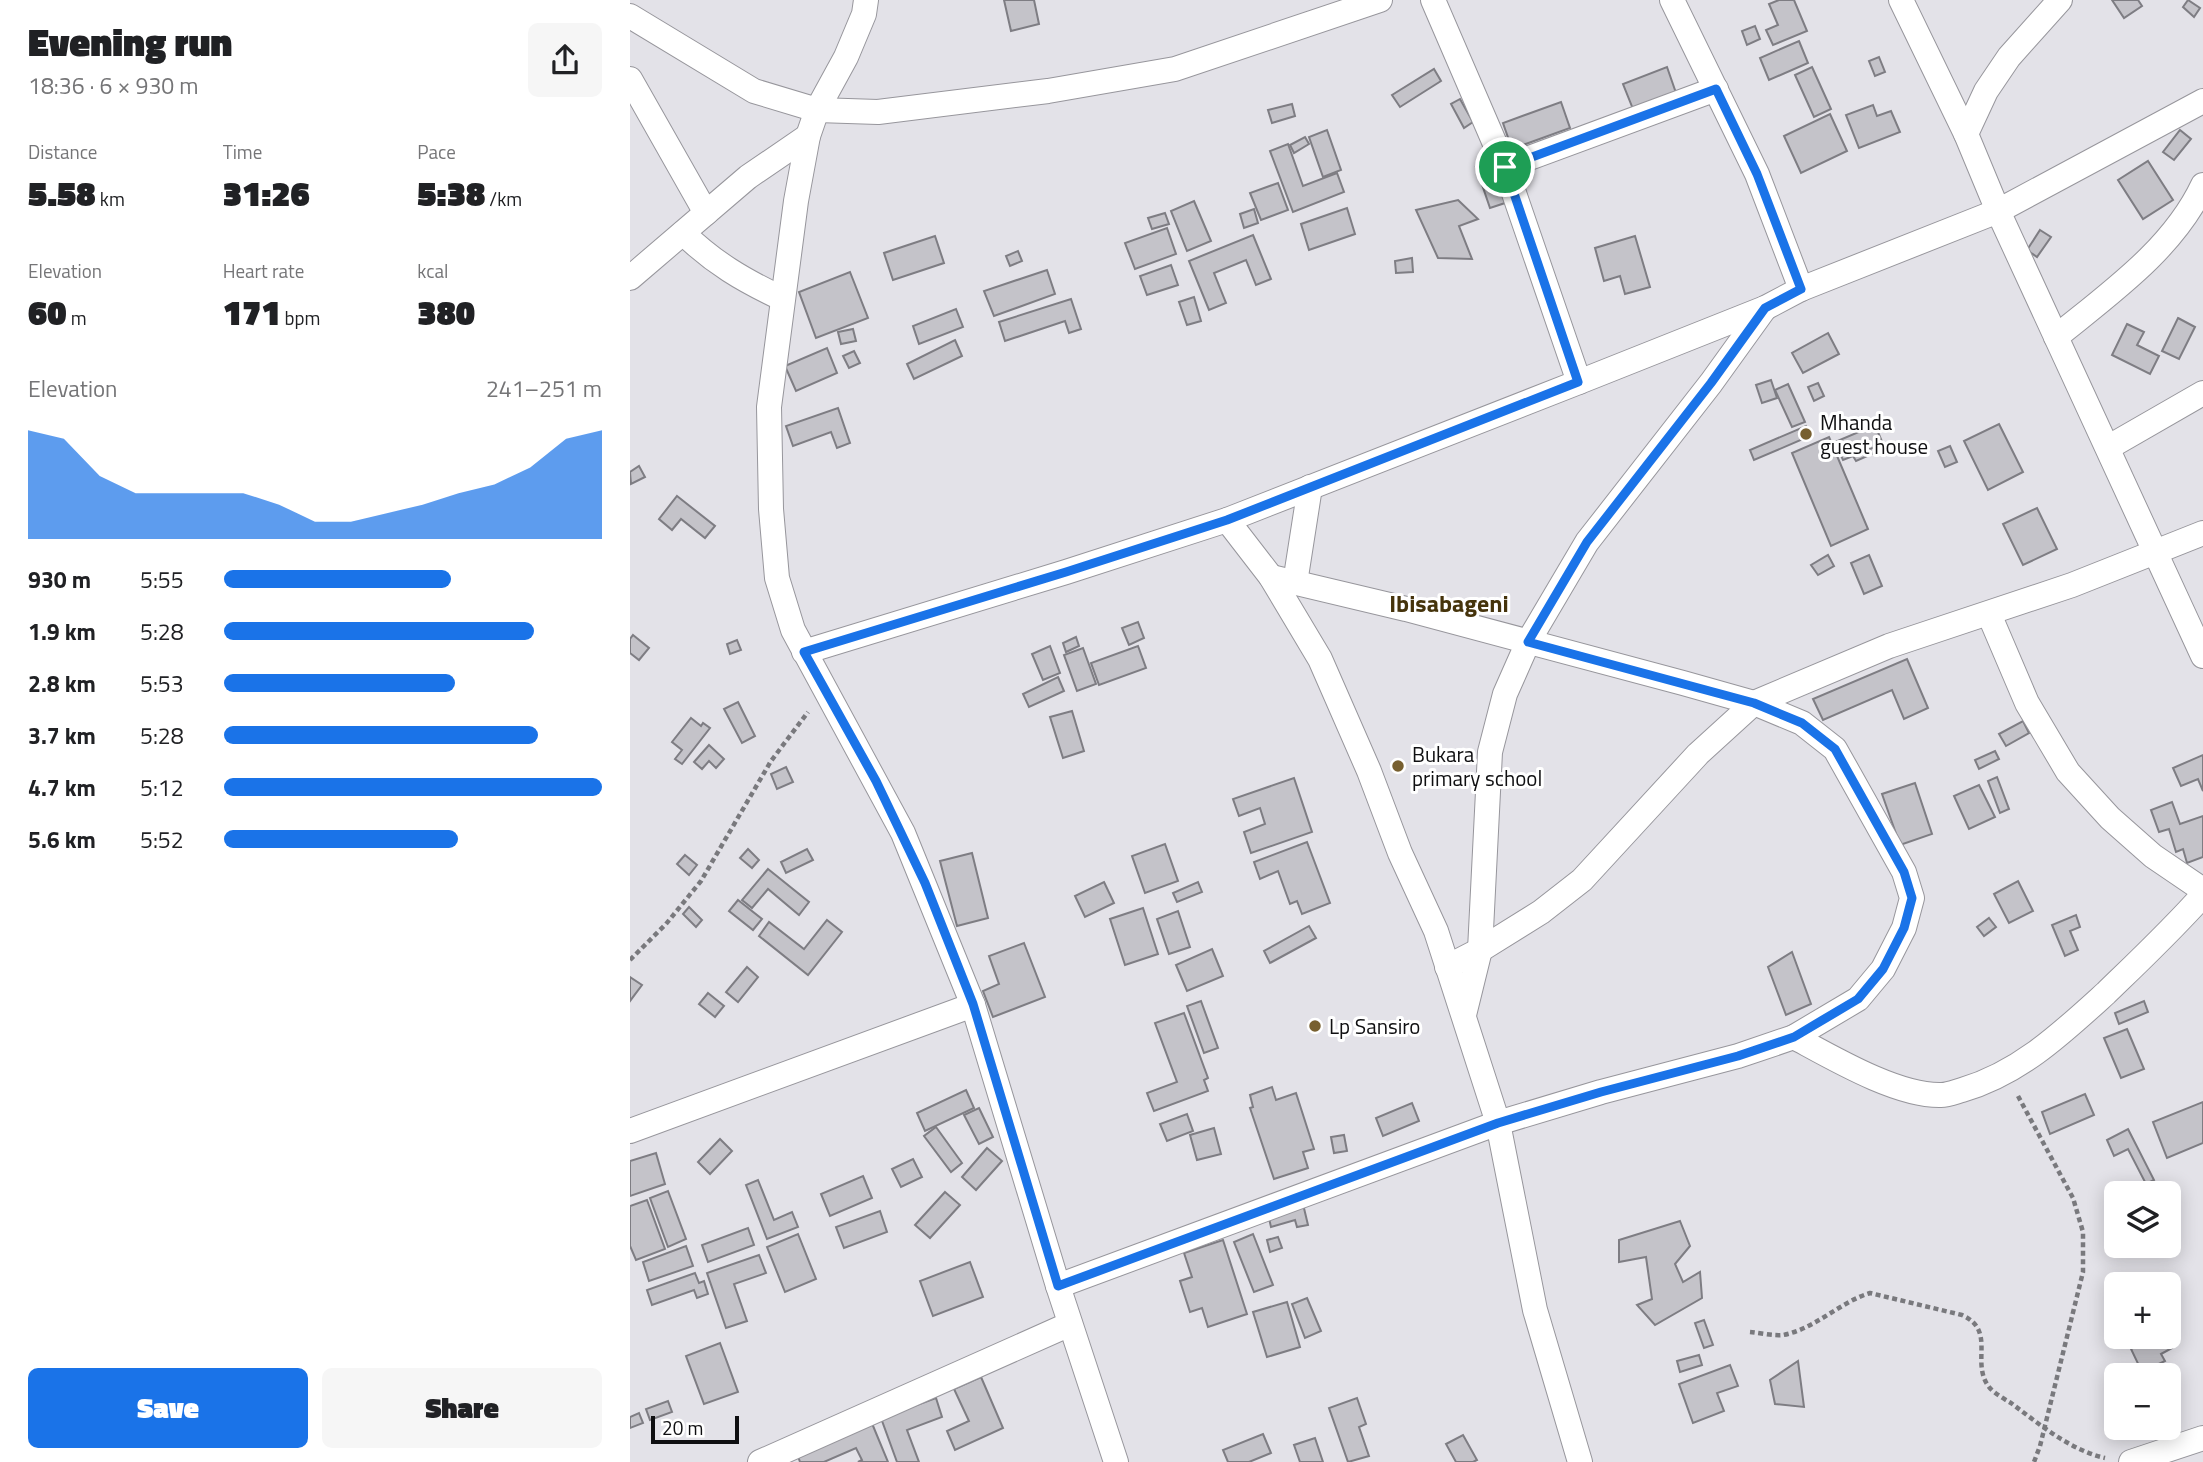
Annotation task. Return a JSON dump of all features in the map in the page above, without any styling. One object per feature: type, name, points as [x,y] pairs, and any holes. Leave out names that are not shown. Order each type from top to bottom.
[{"type":"street","points":[[866,0],[864,14],[846,57],[817,110],[808,136],[781,298],[769,407],[771,509],[777,579],[793,630],[903,834],[973,1004],[1058,1286],[1116,1462]]},
{"type":"street","points":[[630,16],[754,91],[817,110],[878,112],[1048,91],[1175,69],[1331,8],[1380,0]]},
{"type":"street","points":[[1433,0],[1505,167],[1578,382]]},
{"type":"street","points":[[1672,0],[1757,174],[1801,289]]},
{"type":"street","points":[[1901,0],[1966,134],[1998,211],[2203,656]]},
{"type":"street","points":[[1966,134],[1986,91],[2009,57],[2060,0]]},
{"type":"street","points":[[630,79],[706,212]]},
{"type":"street","points":[[1505,167],[1716,89]]},
{"type":"street","points":[[804,652],[1227,520],[1578,382],[1998,211],[2203,101]]},
{"type":"street","points":[[630,278],[748,177],[808,136]]},
{"type":"street","points":[[2056,337],[2125,282],[2169,237],[2195,202],[2203,185]]},
{"type":"street","points":[[683,233],[708,257],[740,278],[781,298]]},
{"type":"street","points":[[1464,1016],[1480,950],[1490,752],[1505,694],[1528,642],[1587,542],[1711,383],[1765,308]]},
{"type":"street","points":[[2109,447],[2203,393]]},
{"type":"street","points":[[1295,583],[1310,487]]},
{"type":"street","points":[[1227,520],[1271,577],[1320,659],[1369,771],[1400,853],[1436,932],[1498,1123],[1535,1310],[1580,1462]]},
{"type":"street","points":[[1447,967],[1541,912],[1583,880],[1698,754],[1754,703],[1889,646],[1989,614],[2203,533]]},
{"type":"street","points":[[1058,1286],[1498,1123],[1601,1092],[1738,1056],[1794,1037],[1858,999],[1883,969],[1904,928],[1912,898],[1904,872],[1835,749],[1802,723],[1754,703],[1271,577]]},
{"type":"street","points":[[1794,1037],[1846,1065],[1916,1093],[1943,1096],[1972,1087],[2007,1073],[2050,1043],[2174,928],[2203,892],[2153,856],[2110,818],[2067,772],[2027,703],[1989,614]]},
{"type":"street","points":[[630,1131],[973,1004]]},
{"type":"street","points":[[760,1462],[1070,1324]]},
{"type":"street","points":[[2122,1461],[2203,1438]]},
{"type":"path","points":[[630,960],[666,924],[701,881],[771,761],[824,691]]},
{"type":"path","points":[[2007,1073],[2073,1198],[2083,1233],[2083,1272],[2045,1428],[2034,1462]]},
{"type":"path","points":[[1750,1332],[1782,1335],[1800,1329],[1856,1297],[1870,1293],[1962,1315],[1974,1321],[1980,1331],[1982,1373],[1989,1388],[2045,1428],[2086,1452],[2122,1461]]},
{"type":"building","points":[[1004,0],[1034,0],[1039,24],[1011,31]]},
{"type":"building","points":[[1779,0],[1794,0],[1807,31],[1773,45],[1766,30],[1778,25],[1769,4]]},
{"type":"building","points":[[2112,0],[2138,0],[2142,6],[2124,18]]},
{"type":"building","points":[[2188,0],[2200,8],[2194,17],[2183,7]]},
{"type":"building","points":[[1755,26],[1760,39],[1747,45],[1742,31]]},
{"type":"building","points":[[1799,41],[1808,63],[1769,80],[1760,58]]},
{"type":"building","points":[[1879,57],[1885,72],[1875,76],[1869,61]]},
{"type":"building","points":[[1667,67],[1676,93],[1633,109],[1623,84]]},
{"type":"building","points":[[1812,67],[1831,109],[1814,117],[1795,75]]},
{"type":"building","points":[[1434,69],[1441,81],[1400,107],[1392,95]]},
{"type":"building","points":[[1460,99],[1473,122],[1464,128],[1451,104]]},
{"type":"building","points":[[1561,102],[1570,128],[1512,149],[1503,123]]},
{"type":"building","points":[[1292,104],[1295,116],[1272,123],[1268,110]]},
{"type":"building","points":[[1873,105],[1877,116],[1891,111],[1900,132],[1859,148],[1846,115]]},
{"type":"building","points":[[1830,114],[1847,151],[1801,173],[1784,136]]},
{"type":"building","points":[[1327,130],[1341,170],[1323,177],[1309,137]]},
{"type":"building","points":[[2180,130],[2191,139],[2174,160],[2163,152]]},
{"type":"building","points":[[1305,137],[1309,144],[1294,153],[1290,145]]},
{"type":"building","points":[[1288,144],[1303,186],[1337,173],[1344,192],[1293,212],[1270,151]]},
{"type":"building","points":[[2148,161],[2173,200],[2143,219],[2118,180]]},
{"type":"building","points":[[1492,162],[1505,203],[1490,208],[1476,167]]},
{"type":"building","points":[[1278,183],[1288,210],[1261,220],[1250,193]]},
{"type":"building","points":[[1458,200],[1478,219],[1459,226],[1472,259],[1438,258],[1416,210]]},
{"type":"building","points":[[1194,201],[1211,241],[1187,251],[1171,211]]},
{"type":"building","points":[[1347,208],[1355,234],[1309,250],[1301,224]]},
{"type":"building","points":[[1254,209],[1258,223],[1244,228],[1240,214]]},
{"type":"building","points":[[1165,213],[1169,224],[1152,229],[1148,218]]},
{"type":"building","points":[[1167,228],[1176,254],[1135,269],[1125,243]]},
{"type":"building","points":[[2040,230],[2051,237],[2037,257],[2027,250]]},
{"type":"building","points":[[1253,235],[1271,279],[1256,285],[1246,260],[1214,273],[1226,303],[1209,310],[1189,261]]},
{"type":"building","points":[[935,236],[944,263],[893,280],[884,253]]},
{"type":"building","points":[[1635,236],[1650,287],[1625,294],[1620,276],[1604,281],[1595,248]]},
{"type":"building","points":[[1018,251],[1022,261],[1010,266],[1006,256]]},
{"type":"building","points":[[1412,258],[1413,272],[1396,273],[1395,261]]},
{"type":"building","points":[[1171,265],[1178,285],[1147,295],[1140,276]]},
{"type":"building","points":[[1047,270],[1055,294],[994,316],[984,291]]},
{"type":"building","points":[[850,272],[868,318],[816,338],[799,292]]},
{"type":"building","points":[[1194,297],[1201,321],[1187,325],[1179,302]]},
{"type":"building","points":[[1071,299],[1081,329],[1069,333],[1065,321],[1005,341],[999,322]]},
{"type":"building","points":[[956,309],[963,327],[919,344],[913,326]]},
{"type":"building","points":[[2178,318],[2195,327],[2179,359],[2162,351]]},
{"type":"building","points":[[2127,324],[2144,332],[2137,345],[2159,356],[2150,374],[2112,355]]},
{"type":"building","points":[[853,329],[856,341],[841,344],[838,332]]},
{"type":"building","points":[[1828,333],[1839,354],[1803,373],[1792,353]]},
{"type":"building","points":[[955,340],[962,356],[914,379],[907,364]]},
{"type":"building","points":[[827,348],[837,373],[796,391],[785,366]]},
{"type":"building","points":[[854,351],[860,363],[849,368],[843,356]]},
{"type":"building","points":[[1771,380],[1777,398],[1762,403],[1756,385]]},
{"type":"building","points":[[1818,383],[1824,396],[1814,401],[1808,387]]},
{"type":"building","points":[[1788,384],[1805,422],[1792,427],[1775,390]]},
{"type":"building","points":[[838,408],[850,443],[837,448],[831,432],[793,446],[786,426]]},
{"type":"building","points":[[1999,424],[2023,472],[1988,490],[1964,441]]},
{"type":"building","points":[[1875,425],[1883,444],[1870,449],[1872,454],[1856,461],[1853,456],[1843,460],[1835,442]]},
{"type":"building","points":[[1806,426],[1810,436],[1754,460],[1750,450]]},
{"type":"building","points":[[1829,437],[1868,529],[1831,546],[1792,453]]},
{"type":"building","points":[[1950,446],[1957,462],[1945,467],[1938,451]]},
{"type":"building","points":[[639,466],[645,477],[631,484],[630,472]]},
{"type":"building","points":[[677,496],[715,526],[705,538],[681,519],[672,530],[659,519]]},
{"type":"building","points":[[2037,508],[2057,549],[2023,565],[2003,524]]},
{"type":"building","points":[[1828,555],[1834,566],[1818,575],[1811,565]]},
{"type":"building","points":[[1869,555],[1882,586],[1864,594],[1851,563]]},
{"type":"building","points":[[1138,622],[1144,638],[1129,645],[1122,628]]},
{"type":"building","points":[[633,635],[649,648],[639,660],[630,653],[630,639]]},
{"type":"building","points":[[1076,637],[1079,646],[1066,652],[1063,643]]},
{"type":"building","points":[[737,640],[741,650],[730,654],[727,644]]},
{"type":"building","points":[[1050,646],[1060,673],[1043,680],[1032,654]]},
{"type":"building","points":[[1138,646],[1146,668],[1099,685],[1091,663]]},
{"type":"building","points":[[1083,648],[1096,684],[1077,691],[1064,655]]},
{"type":"building","points":[[1907,659],[1928,708],[1904,719],[1892,690],[1823,720],[1813,699]]},
{"type":"building","points":[[1058,677],[1064,691],[1029,707],[1023,694]]},
{"type":"building","points":[[738,702],[755,736],[742,743],[724,709]]},
{"type":"building","points":[[1072,711],[1084,751],[1063,758],[1050,717]]},
{"type":"building","points":[[691,718],[701,726],[703,723],[710,728],[682,764],[675,759],[682,750],[672,742]]},
{"type":"building","points":[[2023,721],[2029,733],[2006,746],[1999,734]]},
{"type":"building","points":[[709,745],[724,759],[716,768],[709,761],[702,769],[694,762]]},
{"type":"building","points":[[1995,751],[1999,759],[1979,769],[1975,760]]},
{"type":"building","points":[[2203,755],[2203,791],[2198,779],[2181,786],[2173,768]]},
{"type":"building","points":[[786,767],[793,782],[777,789],[771,774]]},
{"type":"building","points":[[1997,777],[2009,809],[2000,813],[1988,781]]},
{"type":"building","points":[[1294,778],[1312,832],[1251,853],[1244,832],[1265,824],[1260,808],[1239,816],[1233,799]]},
{"type":"building","points":[[1915,783],[1932,834],[1900,845],[1882,794]]},
{"type":"building","points":[[1979,785],[1995,817],[1969,829],[1954,796]]},
{"type":"building","points":[[2172,802],[2180,824],[2203,816],[2203,857],[2187,863],[2183,849],[2176,852],[2169,829],[2159,832],[2151,810]]},
{"type":"building","points":[[1307,842],[1330,903],[1302,914],[1297,901],[1290,904],[1278,871],[1260,879],[1254,862]]},
{"type":"building","points":[[1165,844],[1178,881],[1145,893],[1132,856]]},
{"type":"building","points":[[748,849],[759,860],[752,868],[740,858]]},
{"type":"building","points":[[807,849],[813,860],[786,873],[781,862]]},
{"type":"building","points":[[972,853],[988,918],[957,926],[940,861]]},
{"type":"building","points":[[685,855],[697,865],[689,875],[677,864]]},
{"type":"building","points":[[768,869],[809,902],[799,915],[768,889],[752,908],[742,900]]},
{"type":"building","points":[[2018,881],[2033,911],[2009,923],[1994,894]]},
{"type":"building","points":[[1104,882],[1114,903],[1085,917],[1075,896]]},
{"type":"building","points":[[1198,882],[1202,892],[1177,902],[1173,893]]},
{"type":"building","points":[[738,900],[762,919],[753,930],[729,911]]},
{"type":"building","points":[[689,907],[702,920],[696,927],[683,914]]},
{"type":"building","points":[[1143,908],[1158,954],[1125,965],[1110,919]]},
{"type":"building","points":[[1178,911],[1190,947],[1169,954],[1157,919]]},
{"type":"building","points":[[2076,915],[2080,927],[2070,931],[2078,950],[2065,956],[2052,925]]},
{"type":"building","points":[[1989,918],[1996,927],[1984,936],[1977,927]]},
{"type":"building","points":[[827,920],[842,932],[808,975],[759,936],[769,922],[804,949]]},
{"type":"building","points":[[1309,926],[1316,938],[1270,963],[1264,951]]},
{"type":"building","points":[[1024,943],[1045,997],[993,1017],[983,991],[999,984],[989,956]]},
{"type":"building","points":[[1212,949],[1223,976],[1187,991],[1176,965]]},
{"type":"building","points":[[1792,952],[1811,1004],[1786,1015],[1768,967]]},
{"type":"building","points":[[747,967],[758,977],[738,1002],[726,992]]},
{"type":"building","points":[[630,977],[642,985],[630,1001]]},
{"type":"building","points":[[708,993],[724,1006],[715,1017],[699,1004]]},
{"type":"building","points":[[1201,1001],[1218,1048],[1204,1053],[1187,1006]]},
{"type":"building","points":[[2144,1001],[2148,1012],[2119,1024],[2115,1013]]},
{"type":"building","points":[[1184,1013],[1208,1078],[1204,1080],[1208,1091],[1154,1111],[1147,1093],[1177,1082],[1155,1023]]},
{"type":"building","points":[[2127,1029],[2144,1069],[2121,1078],[2104,1038]]},
{"type":"building","points":[[1272,1087],[1276,1100],[1296,1093],[1314,1149],[1303,1152],[1308,1168],[1274,1179],[1250,1108],[1253,1107],[1250,1095]]},
{"type":"building","points":[[966,1090],[974,1108],[925,1131],[917,1113]]},
{"type":"building","points":[[2085,1094],[2094,1115],[2050,1134],[2042,1112]]},
{"type":"building","points":[[2203,1102],[2203,1143],[2167,1158],[2153,1122]]},
{"type":"building","points":[[1412,1103],[1419,1121],[1383,1136],[1376,1118]]},
{"type":"building","points":[[979,1108],[993,1137],[979,1144],[964,1115]]},
{"type":"building","points":[[1187,1114],[1193,1131],[1167,1141],[1160,1124]]},
{"type":"building","points":[[936,1127],[962,1163],[951,1172],[924,1136]]},
{"type":"building","points":[[1214,1128],[1221,1154],[1197,1160],[1190,1135]]},
{"type":"building","points":[[2128,1129],[2154,1180],[2144,1181],[2128,1149],[2114,1156],[2107,1140]]},
{"type":"building","points":[[1344,1135],[1347,1151],[1334,1153],[1331,1137]]},
{"type":"building","points":[[720,1139],[732,1151],[710,1174],[698,1162]]},
{"type":"building","points":[[987,1148],[1002,1161],[976,1190],[962,1177]]},
{"type":"building","points":[[656,1153],[665,1184],[630,1196],[630,1161]]},
{"type":"building","points":[[913,1159],[922,1177],[901,1187],[892,1169]]},
{"type":"building","points":[[863,1176],[872,1198],[830,1216],[821,1194]]},
{"type":"building","points":[[758,1180],[774,1220],[792,1212],[798,1227],[767,1239],[746,1185]]},
{"type":"building","points":[[668,1191],[686,1239],[668,1247],[650,1198]]},
{"type":"building","points":[[945,1192],[960,1205],[930,1238],[915,1225]]},
{"type":"building","points":[[647,1200],[665,1249],[636,1260],[630,1246],[630,1206]]},
{"type":"building","points":[[1303,1204],[1308,1225],[1297,1227],[1295,1220],[1271,1227],[1268,1214]]},
{"type":"building","points":[[880,1211],[887,1232],[844,1248],[836,1227]]},
{"type":"building","points":[[1680,1221],[1690,1246],[1675,1264],[1683,1282],[1700,1272],[1702,1298],[1655,1325],[1637,1305],[1652,1299],[1646,1257],[1619,1262],[1619,1240]]},
{"type":"building","points":[[748,1228],[754,1245],[708,1262],[702,1245]]},
{"type":"building","points":[[798,1234],[816,1279],[785,1292],[767,1247]]},
{"type":"building","points":[[1253,1234],[1273,1285],[1254,1292],[1234,1242]]},
{"type":"building","points":[[1278,1237],[1282,1248],[1270,1252],[1267,1240]]},
{"type":"building","points":[[1223,1240],[1247,1314],[1208,1327],[1202,1308],[1190,1312],[1180,1281],[1192,1277],[1184,1253]]},
{"type":"building","points":[[686,1246],[693,1266],[649,1281],[643,1262]]},
{"type":"building","points":[[759,1255],[766,1273],[734,1284],[747,1321],[726,1328],[707,1273]]},
{"type":"building","points":[[970,1262],[983,1297],[933,1316],[920,1281]]},
{"type":"building","points":[[695,1273],[699,1283],[704,1281],[708,1294],[697,1298],[694,1290],[652,1305],[647,1290]]},
{"type":"building","points":[[1307,1298],[1321,1331],[1305,1338],[1292,1304]]},
{"type":"building","points":[[1287,1302],[1300,1347],[1267,1357],[1253,1312]]},
{"type":"building","points":[[1704,1320],[1713,1345],[1704,1348],[1695,1323]]},
{"type":"building","points":[[720,1343],[738,1392],[704,1404],[686,1356]]},
{"type":"building","points":[[2131,1349],[2170,1349],[2161,1354],[2165,1361],[2161,1363],[2138,1363]]},
{"type":"building","points":[[1699,1355],[1702,1365],[1680,1372],[1677,1361]]},
{"type":"building","points":[[1798,1361],[1804,1407],[1775,1404],[1770,1380]]},
{"type":"building","points":[[1730,1365],[1738,1386],[1717,1393],[1724,1411],[1693,1423],[1679,1384]]},
{"type":"building","points":[[981,1377],[1003,1428],[955,1450],[947,1431],[969,1421],[954,1389]]},
{"type":"building","points":[[936,1398],[942,1417],[907,1430],[919,1462],[897,1462],[881,1418]]},
{"type":"building","points":[[1357,1398],[1366,1424],[1359,1427],[1369,1456],[1348,1462],[1329,1408]]},
{"type":"building","points":[[668,1401],[672,1412],[650,1420],[646,1409]]},
{"type":"building","points":[[639,1413],[643,1423],[630,1428],[630,1417]]},
{"type":"building","points":[[871,1421],[888,1462],[858,1462],[862,1460],[856,1448],[824,1462],[800,1462],[797,1453]]},
{"type":"building","points":[[1263,1434],[1271,1453],[1249,1462],[1228,1462],[1223,1450]]},
{"type":"building","points":[[1463,1435],[1477,1460],[1473,1462],[1456,1462],[1446,1444]]},
{"type":"building","points":[[1315,1438],[1323,1462],[1300,1462],[1294,1445]]},
{"type":"place","name":"Mhanda guest house","points":[[1806,434]]},
{"type":"place","name":"Bukara primary school","points":[[1398,766]]},
{"type":"place","name":"Lp Sansiro","points":[[1315,1026]]},
{"type":"district","name":"Ibisabageni","points":[[1449,603]]},
{"type":"route","points":[[1716,89],[1757,174],[1801,289],[1765,308],[1711,383],[1587,542],[1528,642],[1683,682],[1754,703],[1802,723],[1835,749],[1904,872],[1912,898],[1904,928],[1883,969],[1858,999],[1794,1037],[1659,1079],[1601,1092],[1498,1123],[1058,1286],[973,1004],[925,883],[876,781],[804,652],[1227,520],[1578,382],[1505,167],[1716,89]]}]
